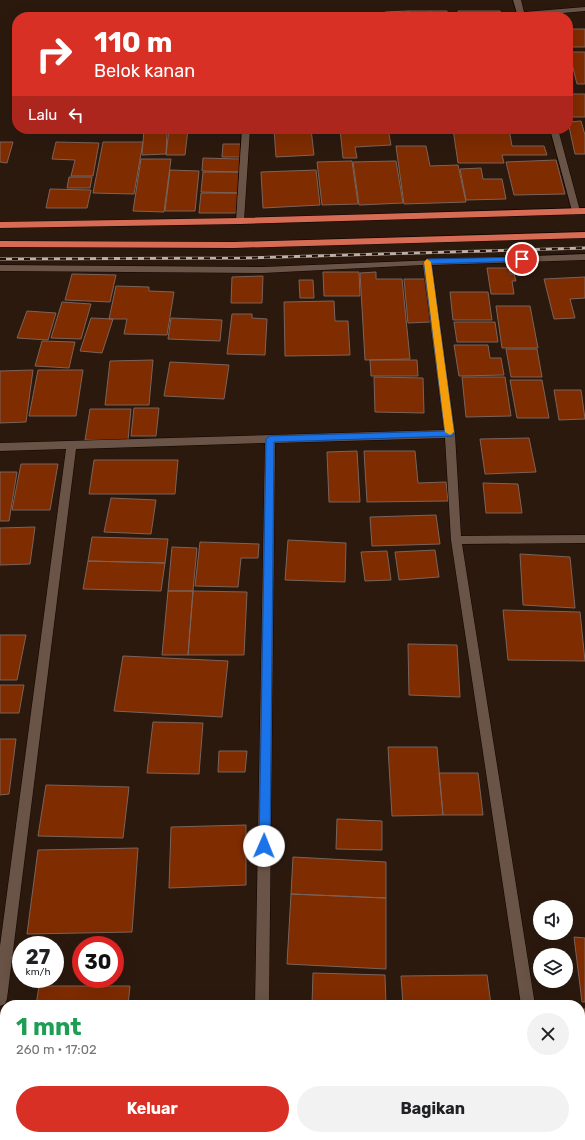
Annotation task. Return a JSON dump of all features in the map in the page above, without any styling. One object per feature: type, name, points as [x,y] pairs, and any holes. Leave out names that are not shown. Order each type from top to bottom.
[{"type":"highway","points":[[0,225],[581,211]]},
{"type":"highway","points":[[0,244],[234,244],[585,235]]},
{"type":"street","points":[[517,0],[520,12]]},
{"type":"street","points":[[558,12],[585,9]]},
{"type":"street","points":[[240,220],[246,134]]},
{"type":"street","points":[[556,134],[581,211]]},
{"type":"street","points":[[0,268],[263,270],[427,262],[585,257]]},
{"type":"street","points":[[427,262],[450,434],[456,540],[527,1000]]},
{"type":"street","points":[[0,448],[72,447],[450,434]]},
{"type":"street","points":[[262,1000],[270,439]]},
{"type":"street","points":[[0,999],[72,447]]},
{"type":"street","points":[[456,540],[585,539]]},
{"type":"building","points":[[408,11],[408,12],[385,12]]},
{"type":"building","points":[[408,11],[430,12],[408,12]]},
{"type":"building","points":[[430,11],[447,12],[430,12]]},
{"type":"building","points":[[458,11],[500,12],[458,12]]},
{"type":"building","points":[[573,29],[585,29],[585,47],[573,47]]},
{"type":"building","points":[[573,52],[585,52],[585,84],[577,84],[573,68]]},
{"type":"building","points":[[573,94],[585,94],[585,117],[573,117]]},
{"type":"building","points":[[581,121],[585,135],[585,154],[575,154],[571,134],[573,134],[573,122]]},
{"type":"building","points":[[144,134],[167,134],[166,154],[142,155]]},
{"type":"building","points":[[168,134],[187,134],[185,155],[166,155]]},
{"type":"building","points":[[274,134],[312,134],[314,155],[276,157]]},
{"type":"building","points":[[341,134],[389,134],[391,145],[355,147],[357,158],[343,158]]},
{"type":"building","points":[[454,134],[510,134],[512,146],[544,146],[547,155],[502,155],[504,163],[458,163]]},
{"type":"building","points":[[0,142],[13,142],[7,163],[0,162]]},
{"type":"building","points":[[56,142],[99,143],[93,176],[71,176],[75,160],[52,159]]},
{"type":"building","points":[[103,142],[143,142],[134,194],[93,193]]},
{"type":"building","points":[[223,144],[242,144],[241,157],[222,157]]},
{"type":"building","points":[[396,146],[426,146],[430,166],[458,165],[466,202],[404,204]]},
{"type":"building","points":[[203,158],[240,159],[239,172],[202,171]]},
{"type":"building","points":[[141,159],[171,159],[164,212],[133,211]]},
{"type":"building","points":[[556,160],[565,194],[514,195],[506,162]]},
{"type":"building","points":[[352,161],[358,204],[322,205],[317,162]]},
{"type":"building","points":[[396,161],[403,203],[359,205],[353,162]]},
{"type":"building","points":[[481,168],[483,179],[502,179],[506,199],[466,200],[460,169]]},
{"type":"building","points":[[170,170],[199,171],[195,211],[165,211]]},
{"type":"building","points":[[316,170],[320,205],[263,208],[261,172]]},
{"type":"building","points":[[203,172],[240,172],[239,193],[201,192]]},
{"type":"building","points":[[69,177],[92,177],[90,188],[67,188]]},
{"type":"building","points":[[50,189],[91,190],[87,208],[46,208]]},
{"type":"building","points":[[201,193],[238,193],[236,213],[199,213]]},
{"type":"building","points":[[487,268],[510,268],[510,274],[514,274],[516,281],[512,281],[514,294],[491,294]]},
{"type":"building","points":[[323,272],[359,272],[360,296],[324,296]]},
{"type":"building","points":[[376,272],[376,279],[402,279],[410,359],[365,360],[360,273]]},
{"type":"building","points":[[72,274],[116,275],[110,302],[65,300]]},
{"type":"building","points":[[263,276],[262,303],[231,303],[232,277]]},
{"type":"building","points":[[585,277],[585,298],[570,299],[575,318],[554,319],[544,279]]},
{"type":"building","points":[[404,279],[425,279],[430,322],[408,323]]},
{"type":"building","points":[[299,280],[313,280],[314,298],[300,298]]},
{"type":"building","points":[[116,286],[149,287],[149,291],[174,292],[167,335],[124,334],[127,319],[109,319]]},
{"type":"building","points":[[450,292],[488,292],[492,320],[453,320]]},
{"type":"building","points":[[334,301],[335,321],[348,321],[350,355],[285,356],[284,302]]},
{"type":"building","points":[[62,302],[91,304],[81,339],[51,338]]},
{"type":"building","points":[[496,306],[530,306],[538,348],[502,348]]},
{"type":"building","points":[[27,311],[56,313],[48,340],[17,338]]},
{"type":"building","points":[[232,314],[252,314],[252,318],[267,319],[265,355],[227,354]]},
{"type":"building","points":[[91,318],[113,319],[102,353],[80,351]]},
{"type":"building","points":[[171,318],[222,320],[220,341],[168,339]]},
{"type":"building","points":[[454,322],[495,322],[498,342],[457,342]]},
{"type":"building","points":[[42,341],[75,342],[69,368],[35,366]]},
{"type":"building","points":[[454,345],[488,345],[490,358],[501,358],[504,375],[459,376]]},
{"type":"building","points":[[506,349],[537,349],[542,377],[511,377]]},
{"type":"building","points":[[153,360],[149,405],[105,405],[110,361]]},
{"type":"building","points":[[370,360],[417,360],[418,376],[371,376]]},
{"type":"building","points":[[170,362],[229,365],[224,399],[164,396]]},
{"type":"building","points":[[33,370],[26,422],[0,423],[0,371]]},
{"type":"building","points":[[38,370],[83,370],[76,416],[29,416]]},
{"type":"building","points":[[374,377],[423,378],[424,413],[375,412]]},
{"type":"building","points":[[462,377],[505,377],[511,416],[466,417]]},
{"type":"building","points":[[510,380],[542,380],[549,418],[517,418]]},
{"type":"building","points":[[554,390],[581,390],[585,419],[559,420]]},
{"type":"building","points":[[134,408],[159,408],[156,436],[131,436]]},
{"type":"building","points":[[90,409],[131,409],[128,440],[85,440]]},
{"type":"building","points":[[529,438],[536,472],[485,474],[480,439]]},
{"type":"building","points":[[357,451],[360,502],[329,502],[327,452]]},
{"type":"building","points":[[364,451],[415,451],[418,483],[446,482],[448,501],[367,502]]},
{"type":"building","points":[[94,460],[178,460],[175,494],[89,494]]},
{"type":"building","points":[[21,464],[58,464],[50,510],[12,510]]},
{"type":"building","points":[[0,472],[17,472],[9,521],[0,521]]},
{"type":"building","points":[[483,483],[518,484],[522,513],[486,513]]},
{"type":"building","points":[[111,498],[156,500],[151,534],[104,532]]},
{"type":"building","points":[[436,515],[440,544],[372,546],[370,517]]},
{"type":"building","points":[[35,527],[30,564],[0,565],[0,528]]},
{"type":"building","points":[[92,537],[168,539],[165,563],[88,561]]},
{"type":"building","points":[[288,540],[346,543],[345,582],[285,580]]},
{"type":"building","points":[[200,542],[259,544],[258,558],[241,558],[238,587],[195,586]]},
{"type":"building","points":[[172,547],[197,548],[193,591],[168,591]]},
{"type":"building","points":[[435,550],[439,577],[399,580],[395,552]]},
{"type":"building","points":[[387,551],[391,580],[365,581],[361,552]]},
{"type":"building","points":[[520,554],[570,557],[575,608],[523,605]]},
{"type":"building","points":[[88,561],[165,563],[161,591],[83,589]]},
{"type":"building","points":[[168,591],[193,591],[188,655],[162,655]]},
{"type":"building","points":[[193,591],[247,592],[244,655],[188,655]]},
{"type":"building","points":[[503,610],[580,612],[585,661],[508,660]]},
{"type":"building","points":[[0,635],[26,635],[17,680],[0,680]]},
{"type":"building","points":[[408,644],[457,645],[460,697],[409,695]]},
{"type":"building","points":[[123,656],[228,661],[222,717],[114,711]]},
{"type":"building","points":[[0,685],[24,685],[19,713],[0,713]]},
{"type":"building","points":[[153,722],[203,723],[199,774],[147,773]]},
{"type":"building","points":[[0,739],[16,739],[9,794],[0,795]]},
{"type":"building","points":[[388,747],[437,747],[443,815],[392,816]]},
{"type":"building","points":[[219,751],[247,751],[245,772],[218,772]]},
{"type":"building","points":[[439,773],[478,773],[483,815],[443,815]]},
{"type":"building","points":[[46,785],[129,787],[123,838],[38,836]]},
{"type":"building","points":[[337,819],[382,821],[382,850],[336,849]]},
{"type":"building","points":[[246,825],[246,885],[169,888],[171,827]]},
{"type":"building","points":[[138,848],[132,932],[27,934],[38,850]]},
{"type":"building","points":[[293,857],[386,862],[386,898],[291,894]]},
{"type":"building","points":[[291,894],[386,898],[386,969],[287,964]]},
{"type":"building","points":[[574,937],[585,938],[585,1000],[582,1000]]},
{"type":"building","points":[[313,973],[385,975],[386,1000],[312,1000]]},
{"type":"building","points":[[487,975],[490,1000],[403,1000],[401,976]]},
{"type":"building","points":[[64,986],[72,986],[72,988],[124,988],[124,986],[130,986],[129,1000],[37,1000],[39,988],[64,988]]},
{"type":"railway","points":[[0,259],[245,258],[585,248]]},
{"type":"slow traffic","points":[[427,262],[450,432]]},
{"type":"route","points":[[264,846],[270,439],[450,434],[427,262],[522,259]]}]
